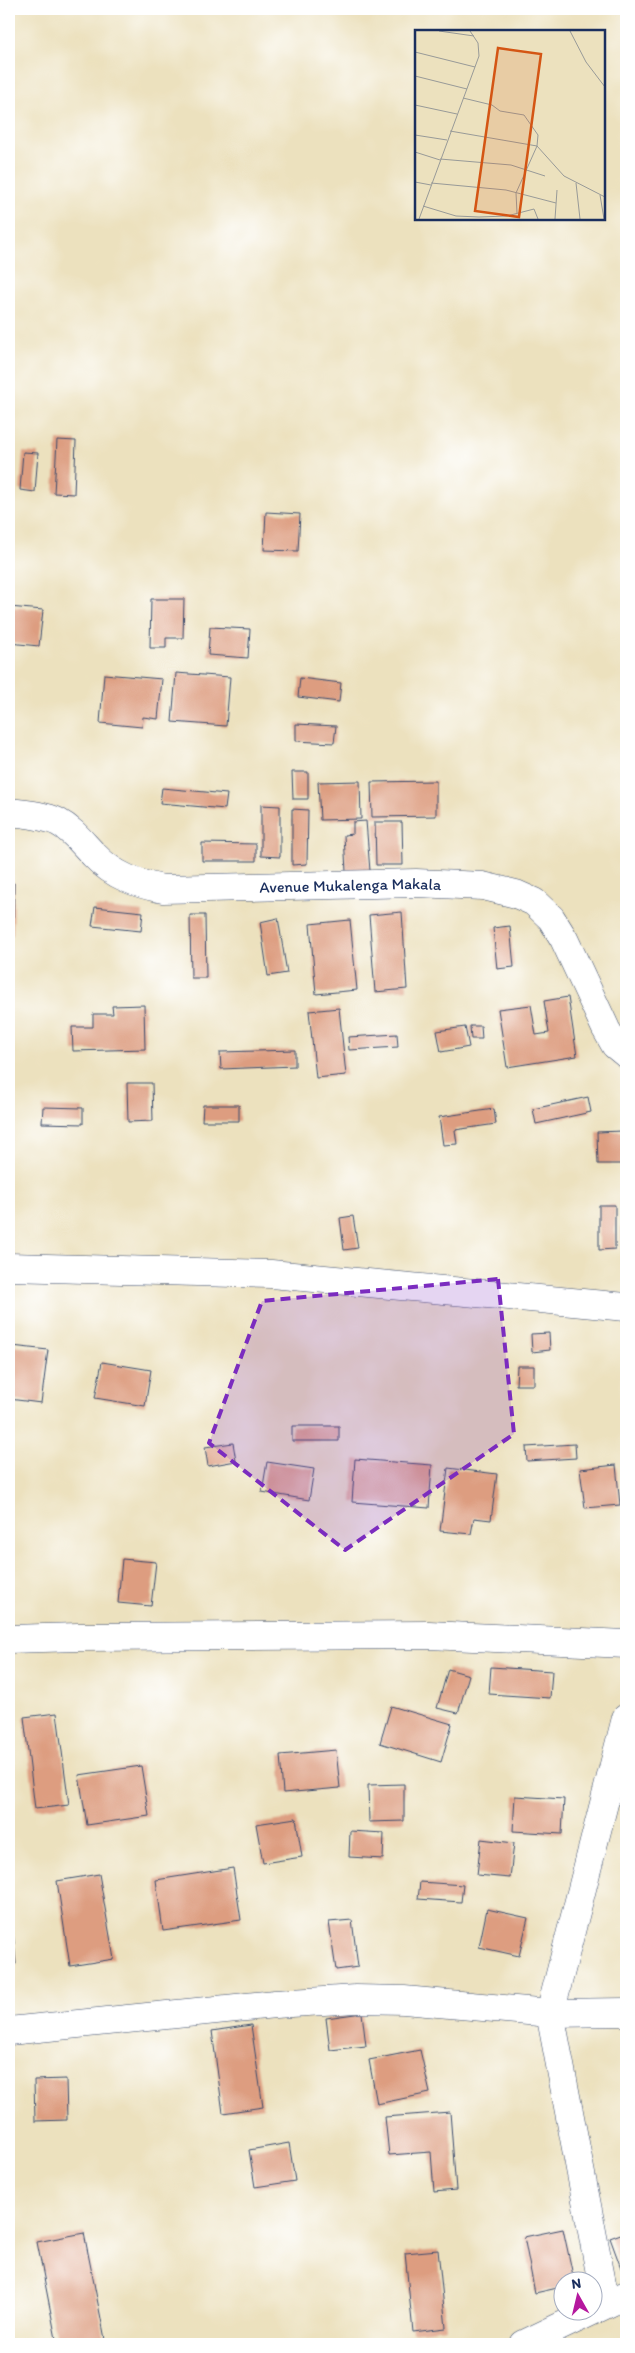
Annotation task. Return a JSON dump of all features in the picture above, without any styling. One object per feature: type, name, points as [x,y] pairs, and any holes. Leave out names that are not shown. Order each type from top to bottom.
[{"type":"street","name":"Avenue Mukalenga Makala","points":[[9,812],[39,816],[56,821],[71,831],[110,869],[135,883],[163,889],[416,883],[483,886],[516,894],[534,902],[551,918],[564,940],[615,1045],[626,1054]]},
{"type":"street","points":[[9,1267],[271,1274],[626,1307]]},
{"type":"street","points":[[9,1639],[429,1635],[626,1644]]},
{"type":"street","points":[[524,2344],[616,2300],[550,2013],[626,1718]]},
{"type":"street","points":[[9,2031],[275,2004],[356,1999],[413,2000],[550,2013],[626,2012]]},
{"type":"highlighted area","points":[[498,1279],[514,1434],[345,1550],[209,1443],[262,1301]]},
{"type":"building","points":[[57,440],[76,441],[74,494],[54,493]]},
{"type":"building","points":[[23,452],[38,453],[35,492],[20,490]]},
{"type":"building","points":[[266,512],[300,514],[298,551],[264,550]]},
{"type":"building","points":[[151,599],[184,599],[183,638],[166,638],[166,648],[150,648]]},
{"type":"building","points":[[9,607],[43,610],[39,646],[9,643]]},
{"type":"building","points":[[210,627],[250,629],[248,658],[208,655]]},
{"type":"building","points":[[176,673],[230,677],[226,726],[172,722]]},
{"type":"building","points":[[104,674],[162,679],[158,719],[143,717],[142,727],[100,723]]},
{"type":"building","points":[[300,678],[341,683],[339,702],[298,697]]},
{"type":"building","points":[[296,724],[336,726],[334,743],[296,741]]},
{"type":"building","points":[[292,772],[308,772],[308,799],[293,799]]},
{"type":"building","points":[[360,781],[361,819],[320,820],[318,782]]},
{"type":"building","points":[[436,781],[436,816],[372,817],[371,782]]},
{"type":"building","points":[[162,788],[227,794],[225,809],[160,803]]},
{"type":"building","points":[[261,805],[280,806],[280,857],[261,856]]},
{"type":"building","points":[[292,809],[308,810],[307,864],[292,865]]},
{"type":"building","points":[[366,821],[370,871],[346,872],[344,835],[353,834],[353,822]]},
{"type":"building","points":[[375,822],[402,822],[403,865],[376,865]]},
{"type":"building","points":[[202,843],[256,844],[256,861],[202,861]]},
{"type":"building","points":[[9,883],[14,883],[13,935],[9,935]]},
{"type":"building","points":[[95,907],[143,912],[141,931],[92,926]]},
{"type":"building","points":[[402,912],[407,989],[375,992],[369,915]]},
{"type":"building","points":[[190,915],[205,915],[206,978],[191,978]]},
{"type":"building","points":[[278,918],[287,973],[268,976],[260,922]]},
{"type":"building","points":[[350,920],[357,990],[316,994],[310,924]]},
{"type":"building","points":[[510,926],[514,967],[497,969],[493,928]]},
{"type":"building","points":[[568,997],[577,1056],[507,1067],[498,1009],[531,1005],[536,1035],[549,1033],[544,1001]]},
{"type":"building","points":[[144,1005],[145,1049],[73,1051],[72,1027],[93,1027],[93,1014],[113,1014],[112,1006]]},
{"type":"building","points":[[339,1008],[346,1075],[316,1078],[309,1011]]},
{"type":"building","points":[[470,1026],[481,1026],[482,1039],[471,1039]]},
{"type":"building","points":[[465,1027],[469,1047],[441,1052],[437,1031]]},
{"type":"building","points":[[397,1034],[398,1047],[349,1050],[348,1037]]},
{"type":"building","points":[[295,1050],[295,1066],[221,1069],[220,1052]]},
{"type":"building","points":[[127,1083],[152,1083],[153,1121],[128,1122]]},
{"type":"building","points":[[588,1097],[591,1112],[536,1124],[533,1109]]},
{"type":"building","points":[[203,1105],[239,1105],[239,1121],[202,1121]]},
{"type":"building","points":[[43,1107],[83,1108],[83,1124],[42,1123]]},
{"type":"building","points":[[494,1109],[496,1124],[455,1130],[457,1144],[443,1145],[439,1117]]},
{"type":"building","points":[[623,1131],[624,1164],[598,1164],[597,1132]]},
{"type":"building","points":[[599,1205],[615,1205],[615,1249],[599,1250]]},
{"type":"building","points":[[353,1216],[358,1248],[344,1250],[340,1218]]},
{"type":"building","points":[[621,1227],[626,1227],[626,1259],[623,1259]]},
{"type":"building","points":[[549,1333],[550,1350],[532,1352],[531,1334]]},
{"type":"building","points":[[12,1346],[48,1350],[41,1403],[9,1399],[9,1371]]},
{"type":"building","points":[[102,1362],[151,1370],[145,1406],[95,1398]]},
{"type":"building","points":[[517,1366],[534,1366],[534,1385],[516,1385]]},
{"type":"building","points":[[292,1426],[339,1426],[339,1441],[292,1441]]},
{"type":"building","points":[[233,1443],[236,1461],[208,1466],[205,1447]]},
{"type":"building","points":[[575,1444],[576,1458],[527,1461],[526,1447]]},
{"type":"building","points":[[355,1459],[432,1465],[429,1508],[352,1502]]},
{"type":"building","points":[[267,1462],[314,1469],[309,1500],[262,1492]]},
{"type":"building","points":[[616,1465],[620,1505],[585,1508],[580,1469]]},
{"type":"building","points":[[448,1468],[497,1474],[491,1520],[474,1518],[471,1534],[440,1531]]},
{"type":"building","points":[[122,1559],[156,1562],[151,1606],[118,1603]]},
{"type":"building","points":[[491,1667],[552,1671],[550,1698],[489,1694]]},
{"type":"building","points":[[448,1669],[469,1675],[458,1713],[437,1708]]},
{"type":"building","points":[[391,1706],[452,1724],[441,1762],[380,1743]]},
{"type":"building","points":[[57,1713],[69,1805],[35,1809],[24,1717]]},
{"type":"building","points":[[336,1750],[340,1788],[283,1793],[280,1755]]},
{"type":"building","points":[[141,1766],[149,1816],[87,1825],[79,1775]]},
{"type":"building","points":[[404,1784],[404,1821],[369,1822],[368,1785]]},
{"type":"building","points":[[515,1796],[564,1799],[562,1834],[513,1831]]},
{"type":"building","points":[[296,1818],[302,1857],[263,1863],[256,1824]]},
{"type":"building","points":[[350,1831],[384,1833],[383,1859],[349,1857]]},
{"type":"building","points":[[481,1839],[514,1843],[510,1878],[477,1875]]},
{"type":"building","points":[[233,1868],[241,1920],[163,1931],[156,1880]]},
{"type":"building","points":[[99,1874],[114,1959],[70,1966],[57,1881]]},
{"type":"building","points":[[420,1882],[463,1885],[461,1902],[418,1899]]},
{"type":"building","points":[[487,1909],[528,1918],[519,1956],[479,1947]]},
{"type":"building","points":[[352,1920],[358,1967],[336,1970],[329,1922]]},
{"type":"building","points":[[13,1931],[16,1964],[9,1965],[9,1932]]},
{"type":"building","points":[[362,2013],[366,2046],[330,2050],[326,2018]]},
{"type":"building","points":[[251,2025],[263,2107],[223,2113],[212,2031]]},
{"type":"building","points":[[420,2050],[430,2093],[377,2104],[369,2060]]},
{"type":"building","points":[[66,2079],[67,2120],[35,2121],[34,2080]]},
{"type":"building","points":[[450,2112],[456,2190],[434,2192],[431,2152],[389,2155],[385,2117]]},
{"type":"building","points":[[289,2143],[295,2181],[255,2187],[249,2150]]},
{"type":"building","points":[[563,2229],[572,2270],[552,2270],[552,2289],[535,2293],[524,2237]]},
{"type":"building","points":[[626,2232],[626,2266],[621,2268],[610,2238]]},
{"type":"building","points":[[84,2233],[106,2344],[57,2344],[37,2242]]},
{"type":"building","points":[[438,2250],[446,2328],[413,2332],[405,2253]]}]
